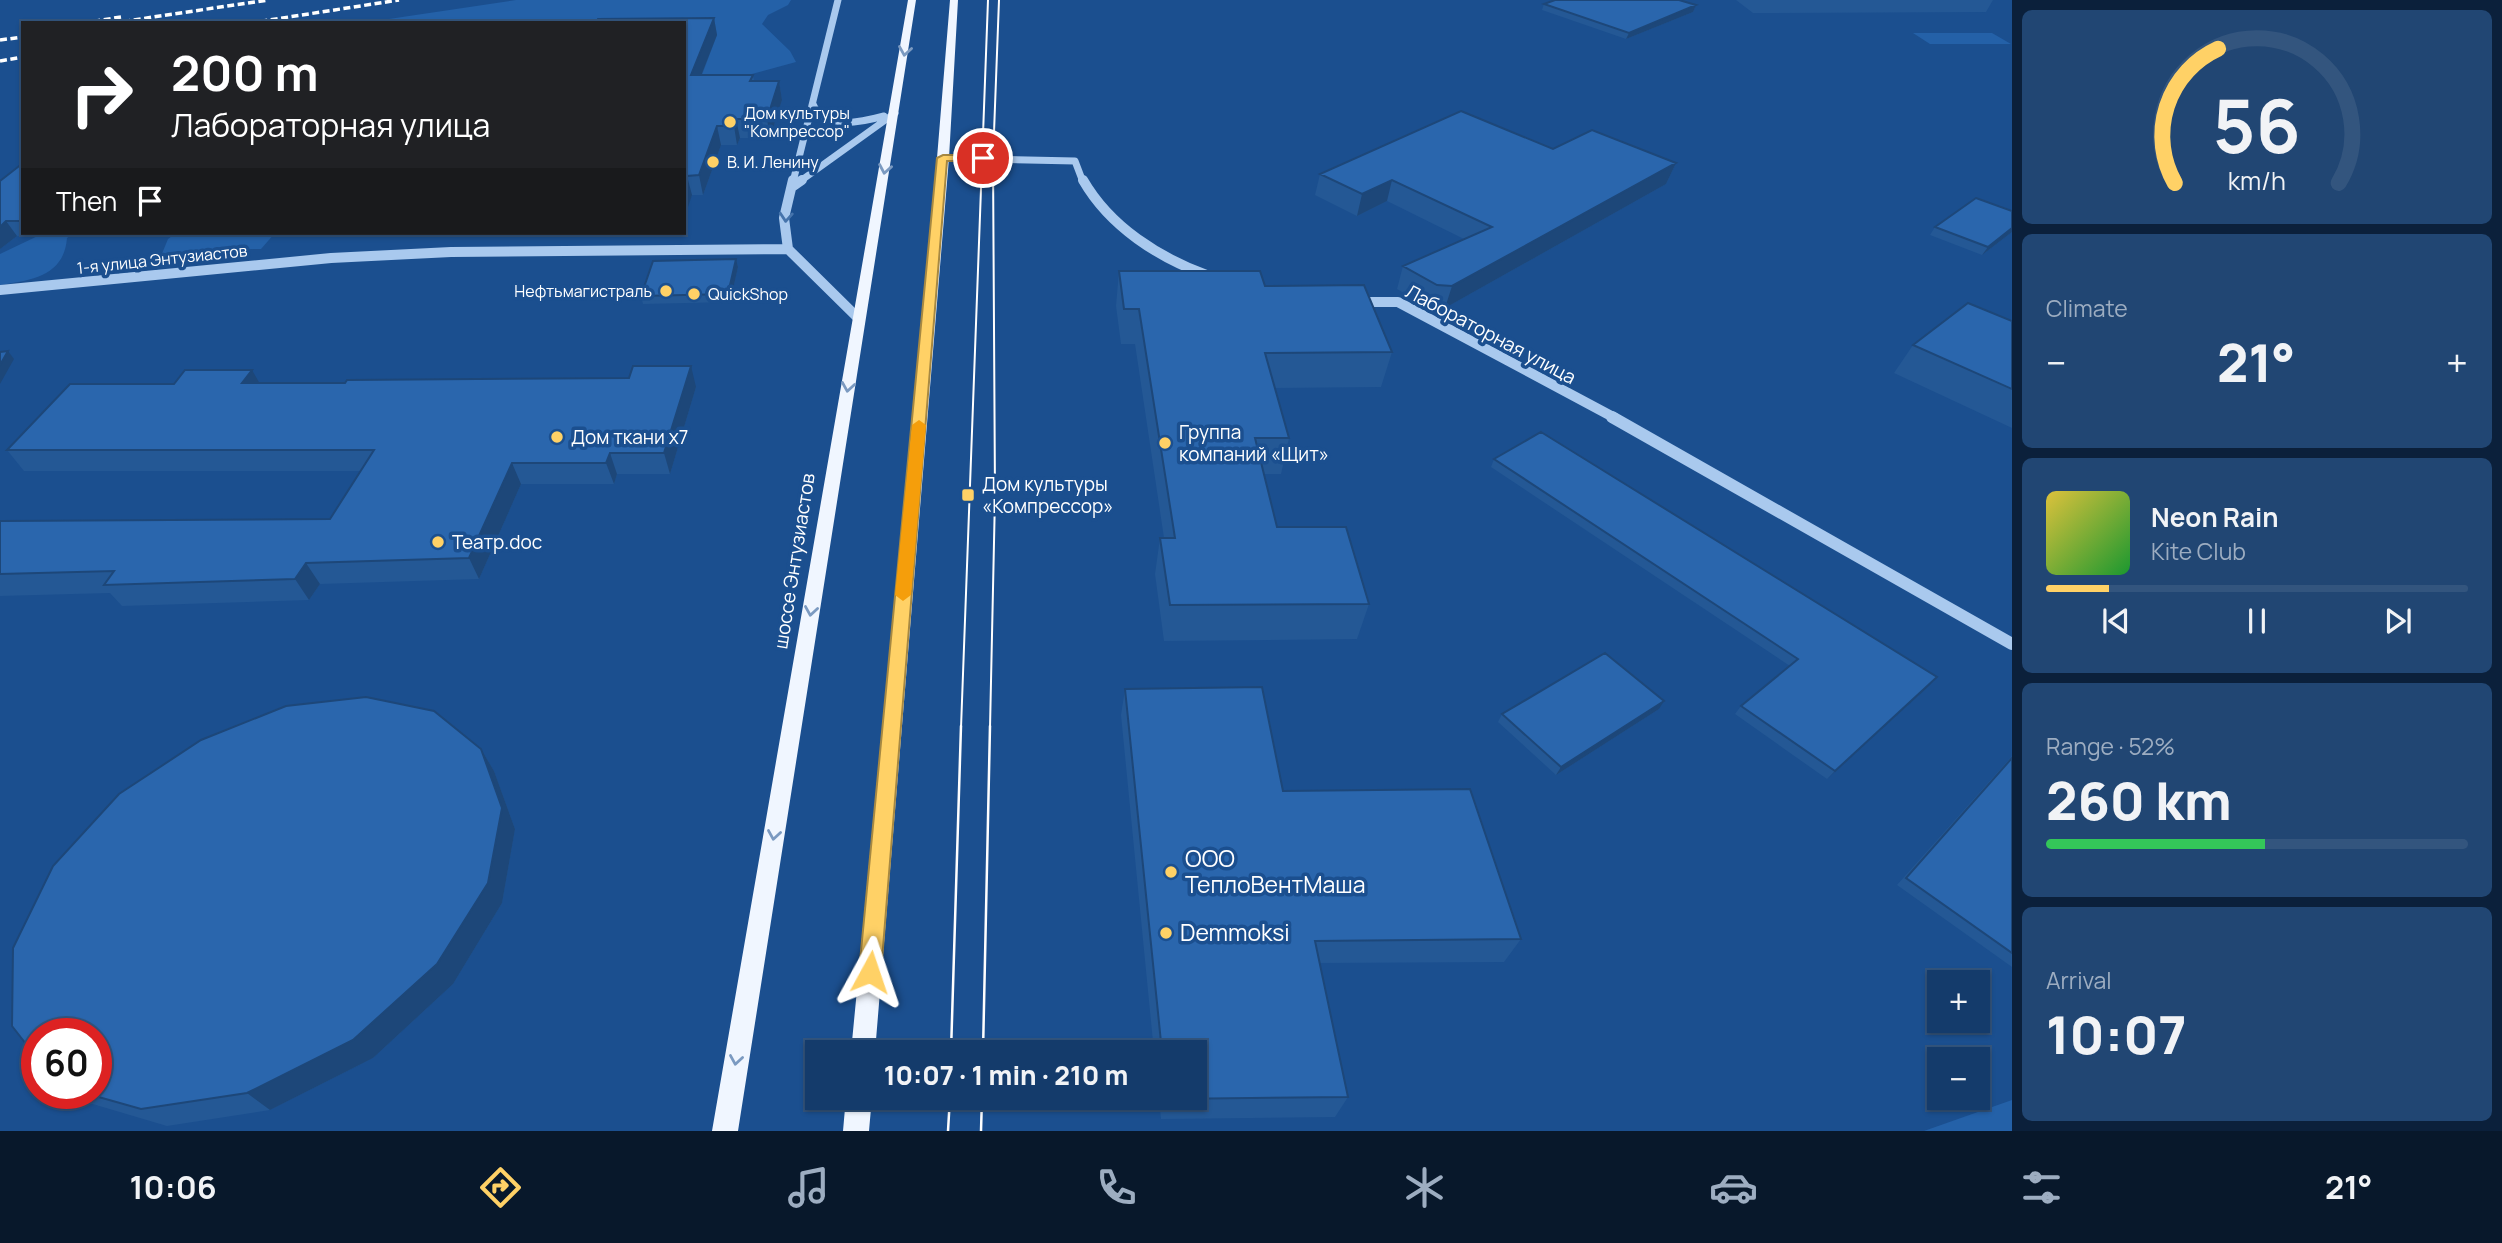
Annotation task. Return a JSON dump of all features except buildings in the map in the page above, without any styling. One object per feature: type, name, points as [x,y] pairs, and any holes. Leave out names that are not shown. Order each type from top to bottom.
[{"type":"main road","name":"шоссе Энтузиастов","points":[[724,1131],[912,0]]},
{"type":"main road","points":[[864,1040],[943,158],[954,0]]},
{"type":"main road","points":[[856,1131],[858,1110]]},
{"type":"street","points":[[838,0],[784,218],[788,249],[817,281],[859,319]]},
{"type":"street","points":[[813,104],[814,110],[820,116],[843,122],[873,120],[894,110],[896,106]]},
{"type":"street","points":[[792,187],[896,106]]},
{"type":"street","points":[[943,158],[1075,161],[1085,186],[1117,224],[1188,270],[1225,282]]},
{"type":"street","name":"1-я улица Энтузиастов","points":[[0,290],[331,258],[451,252],[788,249]]},
{"type":"street","name":"Лабораторная улица","points":[[1347,303],[1372,300],[1398,302],[1619,421],[2012,644]]},
{"type":"shaded area","points":[[516,0],[791,0],[788,5],[768,15],[762,24],[790,51],[796,62],[748,75],[706,93],[686,29],[686,21],[375,21]]},
{"type":"shaded area","points":[[1913,33],[1992,33],[2011,44],[1930,44]]},
{"type":"shaded area","points":[[40,235],[71,235],[67,238],[60,261],[53,268],[24,281],[0,285],[0,254]]},
{"type":"shaded area","points":[[173,235],[273,235],[261,249],[199,250],[161,256],[168,239]]},
{"type":"shaded area","points":[[2012,1100],[2012,1131],[1924,1131],[1990,1110]]},
{"type":"tram line","points":[[961,728],[988,0]]},
{"type":"tram line","points":[[990,728],[995,496],[993,159],[999,0]]},
{"type":"tram line","points":[[951,1040],[961,726]]},
{"type":"tram line","points":[[983,1040],[990,726]]},
{"type":"tram line","points":[[948,1131],[949,1110]]},
{"type":"tram line","points":[[981,1131],[982,1110]]},
{"type":"railway","points":[[126,21],[268,0]]},
{"type":"railway","points":[[263,21],[399,0]]},
{"type":"railway","points":[[96,21],[121,17]]},
{"type":"railway","points":[[0,40],[21,37]]},
{"type":"railway","points":[[0,61],[21,57]]},
{"type":"slow traffic","points":[[903,595],[919,425]]},
{"type":"place","name":"Дом культуры \"Компрессор\"","points":[[730,122]]},
{"type":"place","name":"В. И. Ленину","points":[[713,162]]},
{"type":"place","name":"Нефтьмагистраль","points":[[666,291]]},
{"type":"place","name":"QuickShop","points":[[694,294]]},
{"type":"place","name":"Дом ткани x7","points":[[557,437]]},
{"type":"place","name":"Группа компаний «Щит»","points":[[1165,443]]},
{"type":"place","name":"Дом культуры «Компрессор»","points":[[968,495]]},
{"type":"place","name":"Театр.doc","points":[[438,542]]},
{"type":"place","name":"ООО ТеплоВентМаша","points":[[1171,872]]},
{"type":"place","name":"Demmoksi","points":[[1166,933]]},
{"type":"route","points":[[870,972],[943,158],[983,158]]}]
